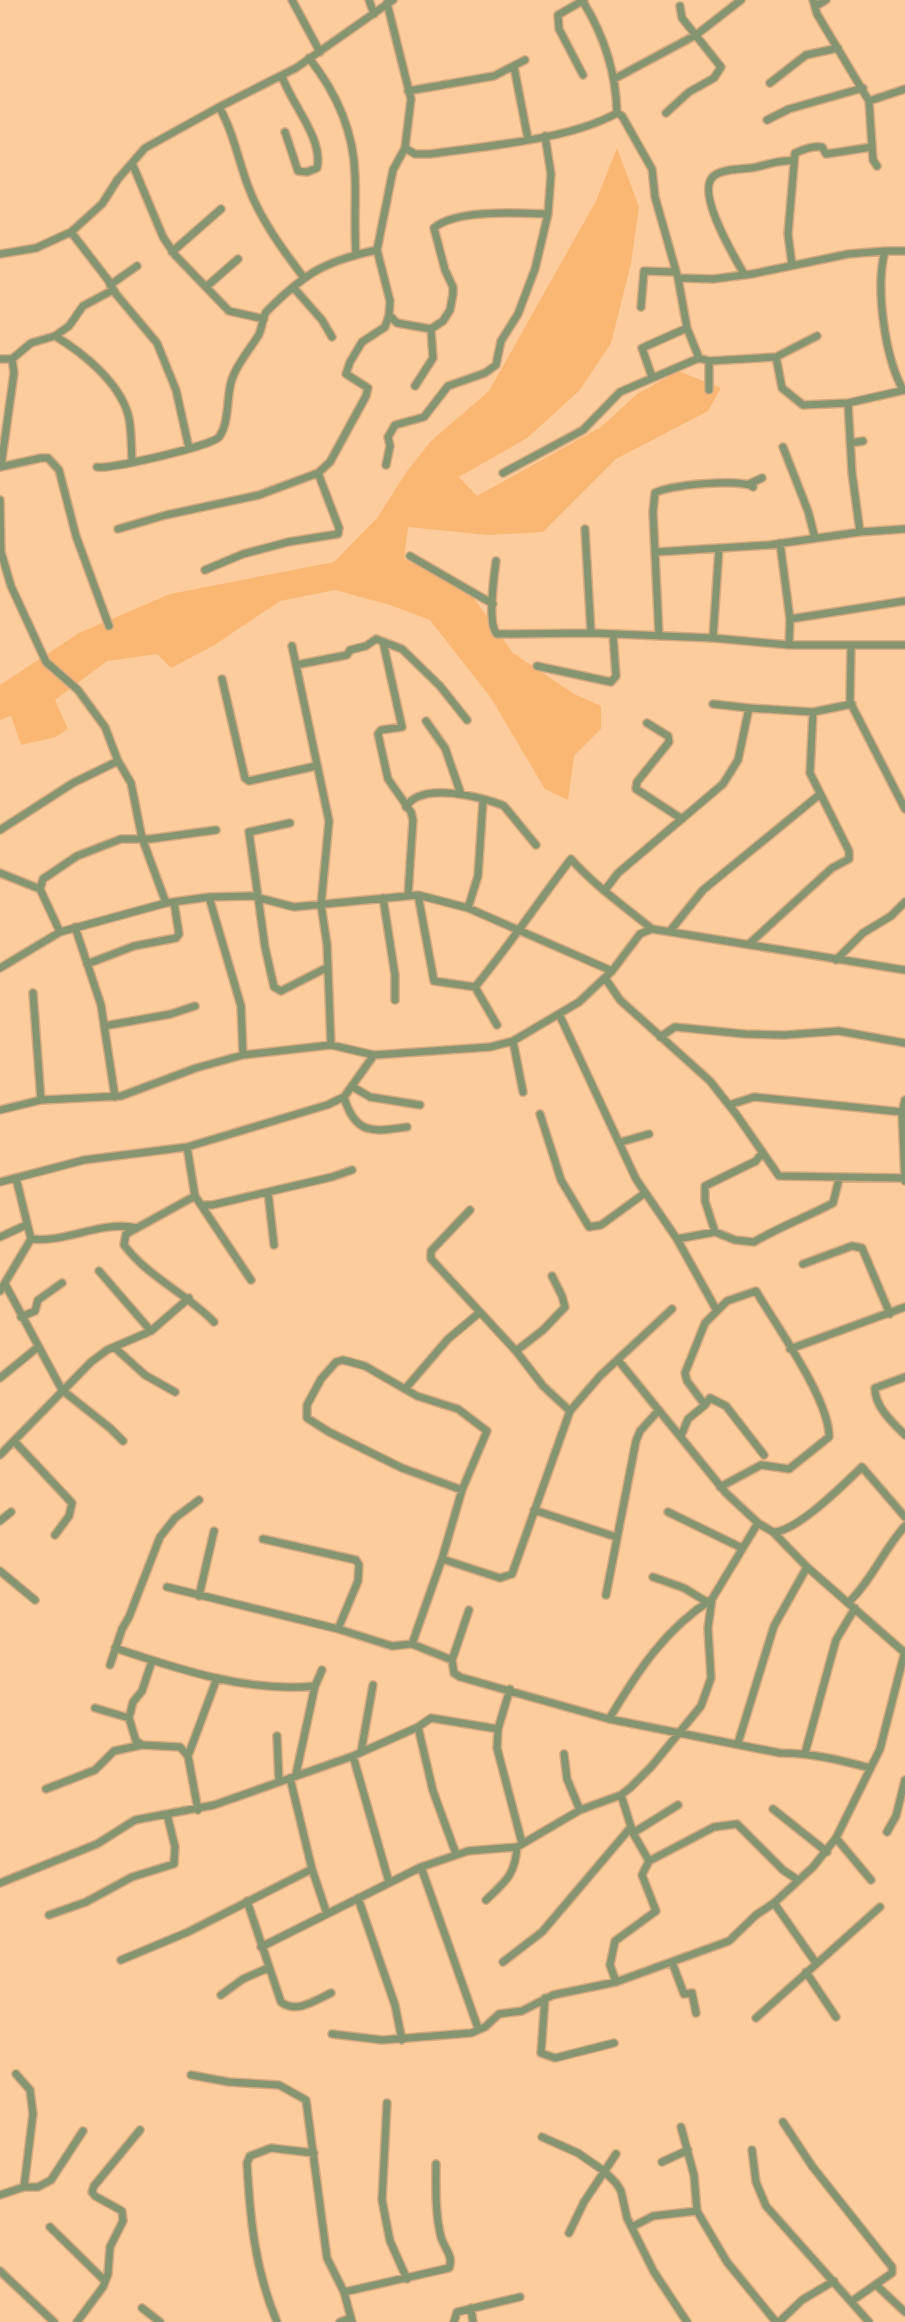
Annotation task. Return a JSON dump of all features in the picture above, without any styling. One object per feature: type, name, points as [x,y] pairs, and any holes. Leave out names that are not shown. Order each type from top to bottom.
[{"type":"street","points":[[292,0],[321,52]]},
{"type":"street","points":[[369,0],[374,14]]},
{"type":"street","points":[[583,75],[559,29],[558,15],[583,0],[604,44],[615,79],[617,113],[652,169],[655,197],[677,275],[687,328],[699,358]]},
{"type":"street","points":[[615,79],[696,35],[741,0]]},
{"type":"street","points":[[826,0],[814,3],[817,14],[869,100],[873,160],[877,166]]},
{"type":"street","points":[[0,254],[36,248],[71,232],[102,204],[146,148],[219,107],[282,76],[321,52],[390,2],[411,99],[405,148],[393,170],[377,250],[390,301],[389,315],[385,327],[362,342],[346,374],[368,388],[366,396],[330,462],[318,473],[259,495],[166,515],[118,529]]},
{"type":"street","points":[[666,113],[689,92],[714,78],[721,67],[682,18],[680,6]]},
{"type":"street","points":[[770,83],[806,55],[838,48]]},
{"type":"street","points":[[309,58],[327,83],[346,122],[355,176],[356,255]]},
{"type":"street","points":[[408,91],[494,76],[525,60]]},
{"type":"street","points":[[514,67],[528,139]]},
{"type":"street","points":[[282,76],[286,89],[301,109],[316,151],[317,168],[307,172],[298,171],[285,132]]},
{"type":"street","points":[[767,120],[789,109],[863,88]]},
{"type":"street","points":[[869,100],[905,89]]},
{"type":"street","points":[[219,107],[227,121],[249,188],[278,243],[304,278]]},
{"type":"street","points":[[405,148],[415,154],[430,154],[528,139],[599,123],[617,113]]},
{"type":"street","points":[[386,465],[390,446],[388,437],[395,425],[424,417],[448,386],[485,373],[496,365],[501,341],[518,314],[535,269],[548,214],[550,174],[545,136]]},
{"type":"street","points":[[792,265],[788,234],[795,153],[806,147],[822,147],[826,154],[872,147]]},
{"type":"street","points":[[744,274],[713,212],[709,190],[711,179],[716,175],[734,170],[793,160]]},
{"type":"street","points":[[132,163],[172,252],[229,311],[264,319]]},
{"type":"street","points":[[172,252],[221,210]]},
{"type":"street","points":[[389,315],[397,323],[431,329],[443,321],[450,310],[453,287],[445,270],[434,228],[451,219],[510,214],[548,214]]},
{"type":"street","points":[[71,232],[112,288],[157,343],[176,390],[189,448]]},
{"type":"street","points":[[97,467],[105,470],[132,461],[154,459],[211,443],[221,434],[233,376],[264,327],[266,311],[321,265],[377,250]]},
{"type":"street","points":[[776,357],[782,387],[796,402],[809,406],[848,403],[904,390],[890,359],[883,306],[885,251]]},
{"type":"street","points":[[641,307],[644,271],[714,279],[848,254],[905,251]]},
{"type":"street","points":[[207,287],[238,259]]},
{"type":"street","points":[[0,359],[12,358],[31,343],[55,336],[69,326],[83,306],[112,288],[137,267]]},
{"type":"street","points":[[293,287],[322,320],[332,337]]},
{"type":"street","points":[[652,377],[642,348],[687,328]]},
{"type":"street","points":[[415,386],[433,358],[431,329]]},
{"type":"street","points":[[55,336],[97,369],[117,394],[129,421],[132,461]]},
{"type":"street","points":[[503,473],[583,429],[621,392],[652,377],[699,358],[709,361],[776,357],[818,336]]},
{"type":"street","points":[[12,358],[14,373],[0,467],[48,458],[59,470],[76,536],[109,626]]},
{"type":"street","points":[[709,361],[709,390]]},
{"type":"street","points":[[848,403],[852,473],[860,532]]},
{"type":"street","points":[[851,442],[863,441]]},
{"type":"street","points":[[783,447],[808,511],[815,538]]},
{"type":"street","points":[[205,570],[243,554],[288,542],[338,534],[339,528],[318,473]]},
{"type":"street","points":[[659,636],[653,512],[657,491],[732,482],[751,485],[762,478]]},
{"type":"street","points":[[0,500],[1,552],[4,568],[46,662],[78,690],[105,727],[118,761],[131,783],[142,838],[170,903],[179,934],[177,938],[134,946],[87,964]]},
{"type":"street","points":[[585,529],[591,633]]},
{"type":"street","points":[[656,552],[780,543],[860,532],[905,529]]},
{"type":"street","points":[[780,543],[790,619],[789,645]]},
{"type":"street","points":[[713,638],[719,548]]},
{"type":"street","points":[[410,556],[493,604]]},
{"type":"street","points":[[495,561],[493,629],[497,634],[591,633],[713,638],[789,645],[905,645]]},
{"type":"street","points":[[790,619],[905,601]]},
{"type":"street","points":[[537,666],[611,682],[616,676],[614,635]]},
{"type":"street","points":[[296,665],[347,655],[350,650],[366,646],[376,639],[402,649],[440,686],[467,720]]},
{"type":"street","points":[[383,642],[402,727],[381,730],[378,734],[388,779],[411,812],[414,828],[408,896]]},
{"type":"street","points":[[292,646],[329,821],[321,905],[328,967],[331,1045]]},
{"type":"street","points":[[851,646],[852,704],[904,805]]},
{"type":"street","points":[[222,679],[245,778],[249,781],[316,766]]},
{"type":"street","points":[[713,704],[813,712],[852,704]]},
{"type":"street","points":[[605,890],[618,873],[720,788],[735,767],[749,708]]},
{"type":"street","points":[[749,944],[832,868],[849,859],[849,851],[810,773],[813,712]]},
{"type":"street","points":[[426,721],[445,748],[461,794]]},
{"type":"street","points":[[647,723],[668,736],[669,742],[637,782],[636,789],[682,819]]},
{"type":"street","points":[[0,830],[73,783],[118,761]]},
{"type":"street","points":[[406,807],[413,800],[433,793],[461,794],[504,806],[536,845]]},
{"type":"street","points":[[670,931],[703,890],[819,795]]},
{"type":"street","points":[[468,908],[478,876],[483,801]]},
{"type":"street","points":[[290,823],[249,832],[260,897],[264,947],[277,992],[305,981],[328,967]]},
{"type":"street","points":[[60,932],[40,889],[43,879],[77,856],[121,839],[216,830]]},
{"type":"street","points":[[475,987],[571,859],[595,885],[605,890],[652,929]]},
{"type":"street","points":[[0,873],[40,889]]},
{"type":"street","points":[[418,895],[434,981],[475,987]]},
{"type":"street","points":[[0,968],[60,932],[170,903],[209,897],[260,897],[288,906],[321,905],[418,895],[468,908],[612,971]]},
{"type":"street","points":[[209,897],[241,1006],[243,1055]]},
{"type":"street","points":[[383,898],[395,975],[395,1000]]},
{"type":"street","points":[[836,960],[863,933],[891,916],[905,902]]},
{"type":"street","points":[[75,927],[101,1005],[115,1097]]},
{"type":"street","points":[[0,1110],[41,1100],[115,1097],[196,1068],[243,1055],[331,1045],[374,1055],[490,1047],[513,1041],[579,1002],[612,971],[640,934],[652,929],[905,970]]},
{"type":"street","points":[[605,978],[620,1000],[691,1063],[729,1105],[779,1176],[904,1180],[902,1112],[905,1100]]},
{"type":"street","points":[[475,987],[497,1025]]},
{"type":"street","points":[[33,993],[41,1100]]},
{"type":"street","points":[[104,1026],[171,1014],[195,1006]]},
{"type":"street","points":[[560,1014],[594,1092],[621,1142],[636,1179],[677,1239],[717,1311]]},
{"type":"street","points":[[660,1037],[675,1027],[784,1035],[840,1030],[905,1043]]},
{"type":"street","points":[[513,1041],[523,1092]]},
{"type":"street","points":[[0,1182],[84,1160],[187,1147],[258,1127],[344,1097],[374,1055]]},
{"type":"street","points":[[353,1087],[370,1097],[420,1105]]},
{"type":"street","points":[[344,1097],[350,1117],[361,1126],[377,1130],[407,1127]]},
{"type":"street","points":[[729,1105],[754,1097],[902,1112]]},
{"type":"street","points":[[540,1114],[561,1180],[589,1227],[601,1226],[645,1193]]},
{"type":"street","points":[[621,1142],[649,1134]]},
{"type":"street","points":[[187,1147],[195,1196],[251,1280]]},
{"type":"street","points":[[715,1232],[705,1201],[705,1186],[756,1161],[762,1153]]},
{"type":"street","points":[[756,1161],[771,1167]]},
{"type":"street","points":[[202,1205],[268,1192],[352,1170]]},
{"type":"street","points":[[0,1292],[31,1239],[16,1178]]},
{"type":"street","points":[[677,1239],[715,1232],[735,1240],[754,1242],[766,1233],[802,1220],[833,1203],[839,1179]]},
{"type":"street","points":[[268,1192],[274,1245]]},
{"type":"street","points":[[126,1234],[195,1196]]},
{"type":"street","points":[[470,1210],[431,1251],[431,1259],[516,1352],[543,1386],[570,1411]]},
{"type":"street","points":[[0,1238],[26,1224]]},
{"type":"street","points":[[31,1239],[52,1240],[96,1228],[124,1225],[137,1228]]},
{"type":"street","points":[[124,1225],[126,1234],[124,1245],[136,1259],[151,1275],[189,1298],[214,1322]]},
{"type":"street","points":[[803,1264],[852,1246],[862,1248],[890,1314]]},
{"type":"street","points":[[99,1271],[151,1331]]},
{"type":"street","points":[[516,1352],[565,1308],[552,1276]]},
{"type":"street","points":[[21,1317],[35,1311],[38,1300],[62,1283]]},
{"type":"street","points":[[5,1284],[62,1390],[110,1428],[123,1442]]},
{"type":"street","points":[[705,1405],[687,1381],[686,1366],[705,1323],[727,1301],[756,1291],[824,1413],[829,1437],[789,1469],[762,1465],[720,1487]]},
{"type":"street","points":[[0,1455],[91,1362],[114,1347],[151,1331],[189,1298]]},
{"type":"street","points":[[790,1349],[905,1307]]},
{"type":"street","points":[[442,1558],[489,1575],[508,1576],[517,1566],[534,1510],[570,1411],[600,1376],[672,1309]]},
{"type":"street","points":[[405,1389],[448,1339],[479,1313]]},
{"type":"street","points":[[0,1378],[38,1347]]},
{"type":"street","points":[[114,1347],[145,1375],[175,1392]]},
{"type":"street","points":[[412,1644],[442,1558],[462,1490],[487,1431],[458,1409],[417,1396],[358,1363],[343,1360],[336,1362],[321,1379],[306,1412],[313,1423],[402,1468],[462,1490]]},
{"type":"street","points":[[332,2034],[402,2040],[460,2036],[485,2027],[499,2014],[522,2011],[545,1998],[564,1991],[616,1982],[729,1941],[756,1915],[774,1904],[827,1852],[870,1768],[889,1718],[894,1684],[905,1652],[720,1487],[618,1360]]},
{"type":"street","points":[[905,1377],[875,1388],[875,1395],[884,1412],[905,1435]]},
{"type":"street","points":[[681,1436],[688,1419],[710,1398],[726,1406],[764,1455]]},
{"type":"street","points":[[606,1594],[636,1441],[659,1410]]},
{"type":"street","points":[[14,1441],[72,1503],[69,1516],[55,1535]]},
{"type":"street","points":[[773,1532],[779,1532],[801,1520],[836,1493],[861,1467],[905,1517]]},
{"type":"street","points":[[110,1665],[160,1537],[175,1518],[199,1500]]},
{"type":"street","points":[[534,1510],[616,1537]]},
{"type":"street","points":[[0,1521],[10,1512]]},
{"type":"street","points":[[668,1512],[742,1548]]},
{"type":"street","points":[[609,1719],[627,1689],[661,1644],[684,1618],[709,1601],[758,1523]]},
{"type":"street","points":[[849,1602],[859,1592],[887,1547],[905,1526]]},
{"type":"street","points":[[199,1596],[214,1531]]},
{"type":"street","points":[[263,1539],[356,1560],[359,1565],[358,1581],[338,1629]]},
{"type":"street","points":[[738,1743],[770,1638],[807,1567]]},
{"type":"street","points":[[0,1571],[35,1600]]},
{"type":"street","points":[[653,1577],[684,1588],[709,1601]]},
{"type":"street","points":[[167,1587],[338,1629],[393,1646],[412,1644],[452,1660]]},
{"type":"street","points":[[261,1947],[421,1868],[456,1854],[519,1845],[580,1809],[621,1795],[651,1767],[701,1706],[710,1687],[709,1601]]},
{"type":"street","points":[[805,1753],[836,1640],[855,1608]]},
{"type":"street","points":[[469,1610],[452,1660],[454,1673],[460,1677],[510,1689],[609,1719],[780,1753],[805,1753],[870,1768]]},
{"type":"street","points":[[115,1648],[152,1661],[217,1678],[275,1689],[315,1686]]},
{"type":"street","points":[[142,1744],[136,1741],[129,1718],[133,1702],[142,1691],[152,1661]]},
{"type":"street","points":[[322,1670],[315,1686],[293,1776],[312,1869],[327,1914]]},
{"type":"street","points":[[198,1810],[188,1756],[217,1678]]},
{"type":"street","points":[[361,1752],[373,1685]]},
{"type":"street","points":[[486,1900],[512,1874],[519,1845],[497,1748],[498,1728],[510,1689]]},
{"type":"street","points":[[95,1708],[129,1718]]},
{"type":"street","points":[[0,1883],[97,1844],[135,1820],[198,1810],[353,1756],[417,1727],[431,1718],[498,1728]]},
{"type":"street","points":[[417,1727],[433,1791],[456,1854]]},
{"type":"street","points":[[277,1736],[279,1782]]},
{"type":"street","points":[[46,1790],[94,1770],[114,1751],[142,1744],[180,1748],[188,1756]]},
{"type":"street","points":[[564,1754],[567,1779],[580,1809]]},
{"type":"street","points":[[353,1756],[389,1882]]},
{"type":"street","points":[[887,1832],[896,1816],[905,1780]]},
{"type":"street","points":[[621,1795],[632,1830],[649,1861]]},
{"type":"street","points":[[503,1962],[542,1932],[632,1830],[678,1805]]},
{"type":"street","points":[[773,1809],[827,1852]]},
{"type":"street","points":[[49,1915],[86,1902],[132,1877],[174,1864],[175,1847],[167,1814]]},
{"type":"street","points":[[616,1982],[610,1965],[615,1941],[656,1911],[642,1875],[649,1861],[714,1827],[737,1824],[783,1870],[798,1880]]},
{"type":"street","points":[[836,1838],[871,1880]]},
{"type":"street","points":[[421,1868],[478,2028]]},
{"type":"street","points":[[121,1959],[188,1932],[312,1869]]},
{"type":"street","points":[[358,1898],[395,2006],[402,2040]]},
{"type":"street","points":[[247,1901],[281,2002],[288,2007],[296,2008],[331,1993]]},
{"type":"street","points":[[774,1904],[816,1963]]},
{"type":"street","points":[[756,2018],[880,1907]]},
{"type":"street","points":[[672,1962],[684,1994],[692,1993],[696,2013]]},
{"type":"street","points":[[221,1995],[243,1979],[268,1968]]},
{"type":"street","points":[[806,1972],[836,2017]]},
{"type":"street","points":[[545,1998],[542,2054],[545,2056],[555,2058],[614,2043]]},
{"type":"street","points":[[16,2074],[30,2090],[33,2114],[24,2187]]},
{"type":"street","points":[[191,2075],[228,2082],[279,2085],[301,2095],[308,2106],[327,2258],[344,2292],[352,2320],[340,2322]]},
{"type":"street","points":[[387,2103],[382,2200],[390,2241],[407,2279]]},
{"type":"street","points":[[783,2122],[812,2166],[889,2262],[892,2273],[852,2301]]},
{"type":"street","points":[[681,2127],[694,2175],[697,2211],[727,2262],[777,2322],[802,2300],[834,2281]]},
{"type":"street","points":[[77,2322],[105,2281],[112,2237],[123,2221],[122,2211],[92,2192],[105,2172],[140,2130]]},
{"type":"street","points":[[0,2195],[24,2187],[38,2187],[51,2180],[83,2131]]},
{"type":"street","points":[[542,2137],[578,2153],[604,2171],[621,2191],[627,2218],[662,2287],[687,2322]]},
{"type":"street","points":[[277,2322],[258,2272],[247,2163],[250,2156],[271,2148],[314,2153]]},
{"type":"street","points":[[662,2162],[688,2150]]},
{"type":"street","points":[[752,2150],[760,2198],[869,2322]]},
{"type":"street","points":[[568,2233],[616,2154]]},
{"type":"street","points":[[344,2292],[449,2268],[451,2263],[441,2239],[437,2217],[436,2164]]},
{"type":"street","points":[[632,2227],[653,2216],[697,2211]]},
{"type":"street","points":[[50,2227],[105,2281]]},
{"type":"street","points":[[0,2271],[54,2322]]},
{"type":"street","points":[[876,2285],[905,2312]]},
{"type":"street","points":[[454,2322],[457,2312],[520,2297]]},
{"type":"street","points":[[142,2308],[160,2322]]},
{"type":"street","points":[[471,2308],[473,2322]]},
{"type":"shaded area","points":[[617,148],[639,207],[631,263],[611,343],[579,391],[527,438],[459,477],[477,496],[601,427],[637,394],[678,371],[721,388],[708,411],[616,459],[543,532],[487,535],[408,527],[404,559],[465,586],[513,653],[574,694],[601,706],[601,729],[574,756],[568,800],[545,789],[491,698],[430,620],[390,605],[335,590],[280,601],[213,646],[171,668],[157,654],[107,661],[55,700],[68,729],[56,737],[21,745],[11,716],[0,720],[0,685],[79,633],[170,594],[334,562],[377,518],[407,471],[431,441],[489,391],[596,201]]}]
